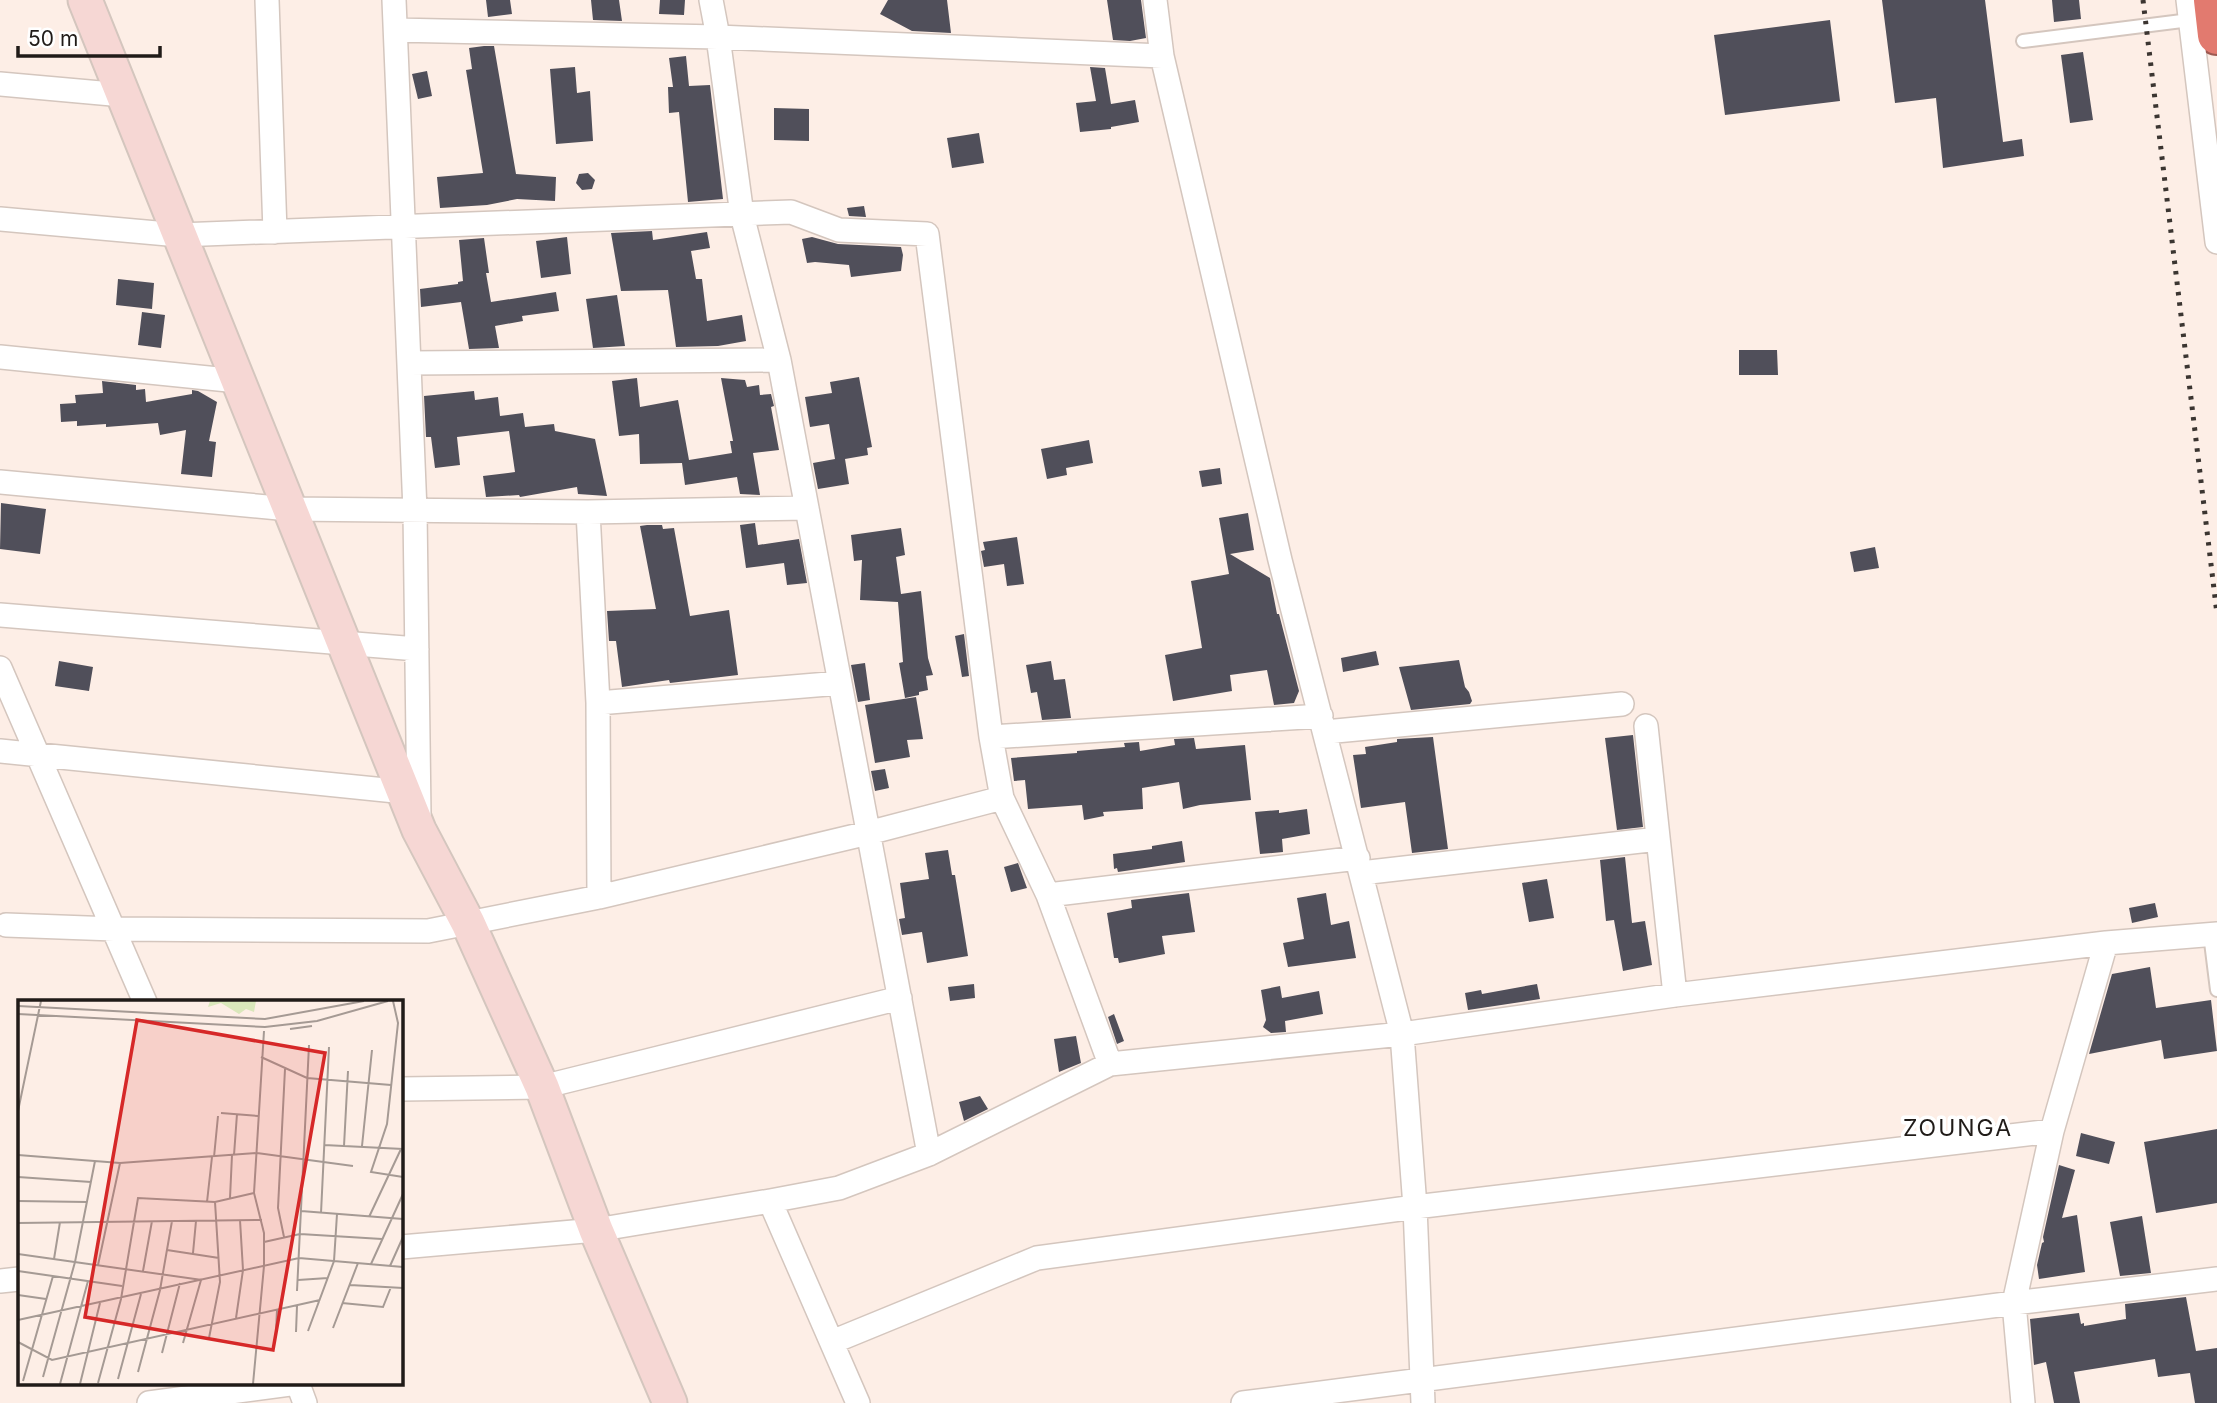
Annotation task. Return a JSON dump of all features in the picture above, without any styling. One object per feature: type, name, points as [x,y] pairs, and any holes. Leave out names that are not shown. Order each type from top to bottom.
[{"type":"street","points":[[85,0],[289,509],[412,792]]},
{"type":"street","points":[[267,0],[275,233]]},
{"type":"street","points":[[394,0],[415,511],[417,649],[412,792],[419,830],[468,923],[542,1087],[596,1230],[670,1403]]},
{"type":"street","points":[[711,0],[742,215],[779,360],[929,1154]]},
{"type":"street","points":[[1155,0],[1162,56],[1280,560],[1402,1034],[1415,1207],[1422,1392]]},
{"type":"street","points":[[2202,14],[2217,242]]},
{"type":"street","points":[[396,30],[718,37],[1162,56]]},
{"type":"street","points":[[0,84],[123,95]]},
{"type":"street","points":[[0,219],[179,235],[791,212],[839,230],[927,234],[991,737],[1002,798],[1048,895],[1110,1064]]},
{"type":"street","points":[[0,357],[238,381]]},
{"type":"street","points":[[409,362],[779,360]]},
{"type":"street","points":[[0,482],[289,509],[589,512],[807,508]]},
{"type":"street","points":[[589,512],[598,703],[598,897]]},
{"type":"street","points":[[0,615],[417,649]]},
{"type":"street","points":[[0,668],[144,1000]]},
{"type":"street","points":[[598,703],[840,683]]},
{"type":"street","points":[[991,737],[1323,724],[1622,704]]},
{"type":"street","points":[[1646,726],[1675,995]]},
{"type":"street","points":[[0,751],[412,792]]},
{"type":"street","points":[[6,925],[114,929],[428,930],[598,897],[868,833],[1002,798]]},
{"type":"street","points":[[1048,895],[1658,839]]},
{"type":"street","points":[[402,1247],[596,1230],[839,1188],[929,1154],[1110,1064],[1402,1034],[1675,995],[2106,943],[2213,934]]},
{"type":"street","points":[[2023,1403],[2014,1303],[2052,1131],[2106,943]]},
{"type":"street","points":[[402,1088],[542,1087],[900,999]]},
{"type":"street","points":[[832,1342],[1037,1258],[1415,1207],[2052,1131]]},
{"type":"street","points":[[770,1201],[858,1403]]},
{"type":"street","points":[[0,1281],[18,1279]]},
{"type":"street","points":[[1243,1403],[1422,1392],[2014,1303],[2217,1279]]},
{"type":"street","points":[[149,1403],[275,1386]]},
{"type":"street","points":[[300,1386],[306,1403]]},
{"type":"lane","points":[[2022,41],[2202,14]]},
{"type":"lane","points":[[2213,934],[2217,990]]},
{"type":"building","points":[[486,0],[510,0],[512,14],[488,17]]},
{"type":"building","points":[[591,0],[619,0],[622,21],[593,20]]},
{"type":"building","points":[[660,0],[685,0],[684,15],[659,14]]},
{"type":"building","points":[[888,0],[947,0],[951,33],[912,31],[880,14]]},
{"type":"building","points":[[1107,0],[1141,0],[1146,38],[1113,40]]},
{"type":"building","points":[[1882,0],[1985,0],[2003,142],[2022,139],[2024,156],[1943,168],[1936,98],[1895,103]]},
{"type":"building","points":[[2052,0],[2079,0],[2081,19],[2054,22]]},
{"type":"building","points":[[1830,20],[1840,101],[1725,115],[1714,35]]},
{"type":"building","points":[[494,46],[516,174],[556,177],[555,201],[517,199],[487,205],[440,208],[437,177],[483,173],[466,70],[472,69],[469,48]]},
{"type":"building","points":[[2083,52],[2093,120],[2070,123],[2061,55]]},
{"type":"building","points":[[686,56],[689,86],[710,85],[723,199],[688,202],[679,112],[669,113],[668,87],[673,87],[669,58]]},
{"type":"building","points":[[575,67],[577,93],[590,91],[593,141],[556,144],[550,69]]},
{"type":"building","points":[[1090,67],[1105,68],[1111,104],[1135,100],[1139,122],[1111,129],[1080,132],[1076,103],[1096,101]]},
{"type":"building","points":[[427,71],[432,96],[418,99],[412,74]]},
{"type":"building","points":[[774,108],[809,109],[809,141],[774,140]]},
{"type":"building","points":[[979,133],[984,163],[952,168],[947,138]]},
{"type":"building","points":[[588,173],[595,180],[592,189],[582,190],[576,183],[579,174]]},
{"type":"building","points":[[864,206],[866,217],[849,216],[847,208]]},
{"type":"building","points":[[652,231],[653,240],[707,232],[710,248],[691,251],[696,279],[702,279],[707,321],[742,315],[746,341],[718,346],[676,347],[668,290],[621,291],[611,233]]},
{"type":"building","points":[[567,237],[571,274],[541,278],[536,241]]},
{"type":"building","points":[[812,237],[838,244],[901,247],[901,271],[851,277],[849,265],[807,263],[802,239]]},
{"type":"building","points":[[484,238],[491,302],[556,292],[559,311],[522,316],[523,321],[495,326],[499,348],[469,349],[461,302],[421,307],[420,289],[463,281],[459,240]]},
{"type":"building","points":[[118,279],[154,283],[152,309],[116,305]]},
{"type":"building","points":[[617,295],[625,346],[593,348],[586,299]]},
{"type":"building","points":[[142,312],[165,315],[161,348],[138,345]]},
{"type":"building","points":[[1739,350],[1777,350],[1778,375],[1739,375]]},
{"type":"building","points":[[859,377],[872,447],[867,448],[868,455],[845,459],[849,484],[818,489],[813,463],[835,459],[829,424],[810,427],[805,397],[832,393],[830,382]]},
{"type":"building","points":[[637,378],[640,407],[678,400],[689,460],[732,453],[730,441],[733,441],[721,378],[745,380],[747,387],[759,385],[760,395],[771,394],[779,450],[753,453],[760,495],[740,494],[737,477],[685,485],[682,463],[640,464],[639,434],[619,436],[612,381]]},
{"type":"building","points":[[102,381],[136,385],[136,390],[145,389],[146,402],[192,394],[192,390],[217,402],[209,441],[216,442],[212,477],[181,474],[186,430],[160,435],[158,423],[106,427],[106,424],[77,426],[77,421],[61,422],[60,404],[76,403],[75,395],[103,393]]},
{"type":"building","points":[[474,391],[475,400],[498,397],[500,416],[523,413],[525,427],[554,424],[555,431],[595,439],[607,496],[578,494],[577,487],[520,497],[486,497],[483,476],[515,472],[509,431],[457,437],[460,465],[435,468],[431,437],[426,437],[424,396]]},
{"type":"building","points":[[1089,440],[1093,463],[1066,468],[1067,475],[1047,479],[1041,449]]},
{"type":"building","points":[[1220,468],[1222,484],[1202,487],[1199,471]]},
{"type":"building","points":[[1,503],[46,509],[40,554],[0,549]]},
{"type":"building","points":[[1248,513],[1254,550],[1230,554],[1270,578],[1277,614],[1299,691],[1294,703],[1274,705],[1267,670],[1230,675],[1232,691],[1173,701],[1165,655],[1202,648],[1191,581],[1229,574],[1219,518]]},
{"type":"building","points":[[755,523],[758,545],[799,539],[807,583],[787,585],[784,563],[746,568],[740,525]]},
{"type":"building","points":[[662,525],[663,529],[674,528],[690,616],[729,610],[738,675],[670,683],[669,680],[622,687],[616,641],[609,641],[607,611],[656,609],[640,526]]},
{"type":"building","points":[[901,528],[905,555],[896,557],[901,594],[921,591],[928,658],[933,675],[926,676],[928,690],[905,698],[899,663],[903,662],[898,602],[860,600],[862,560],[854,561],[851,535]]},
{"type":"building","points":[[1017,537],[1024,584],[1007,586],[1004,564],[984,567],[981,551],[985,550],[983,542]]},
{"type":"building","points":[[1875,547],[1879,568],[1854,572],[1850,552]]},
{"type":"building","points":[[964,634],[969,676],[962,677],[955,636]]},
{"type":"building","points":[[1376,651],[1379,665],[1343,672],[1341,658]]},
{"type":"building","points":[[1459,660],[1465,687],[1472,701],[1470,704],[1411,710],[1399,667]]},
{"type":"building","points":[[59,661],[93,667],[89,691],[55,686]]},
{"type":"building","points":[[1051,661],[1054,680],[1065,679],[1071,718],[1042,720],[1037,692],[1031,693],[1026,665]]},
{"type":"building","points":[[865,663],[870,700],[858,702],[851,665]]},
{"type":"building","points":[[916,697],[923,739],[907,740],[910,757],[875,763],[865,705]]},
{"type":"building","points":[[1633,735],[1643,827],[1617,830],[1605,738]]},
{"type":"building","points":[[1433,737],[1448,849],[1412,853],[1405,802],[1361,808],[1353,755],[1366,754],[1365,747],[1397,742],[1397,739]]},
{"type":"building","points":[[1194,738],[1196,749],[1245,745],[1251,800],[1183,809],[1179,782],[1142,788],[1143,809],[1103,812],[1104,816],[1084,820],[1082,805],[1028,809],[1025,780],[1014,781],[1011,758],[1125,747],[1124,743],[1139,742],[1140,751],[1175,745],[1174,739]]},
{"type":"building","points":[[885,769],[889,788],[875,791],[871,771]]},
{"type":"building","points":[[1307,809],[1310,834],[1282,839],[1283,852],[1260,854],[1255,812],[1279,810],[1279,813]]},
{"type":"building","points":[[1182,841],[1185,862],[1118,872],[1117,868],[1114,869],[1113,854],[1152,849],[1152,846]]},
{"type":"building","points":[[948,850],[952,875],[955,875],[968,956],[927,963],[922,932],[902,935],[899,919],[905,918],[900,883],[929,879],[925,853]]},
{"type":"building","points":[[1625,857],[1632,923],[1645,921],[1652,965],[1623,971],[1614,920],[1606,921],[1600,860]]},
{"type":"building","points":[[1018,863],[1027,888],[1011,892],[1004,867]]},
{"type":"building","points":[[1547,879],[1554,918],[1529,922],[1522,883]]},
{"type":"building","points":[[1189,893],[1195,932],[1162,936],[1165,954],[1119,963],[1118,958],[1114,958],[1107,913],[1132,908],[1131,900]]},
{"type":"building","points":[[1326,893],[1331,925],[1349,921],[1356,958],[1288,967],[1283,943],[1304,939],[1297,898]]},
{"type":"building","points":[[2155,903],[2158,917],[2132,923],[2129,908]]},
{"type":"building","points":[[2150,967],[2156,1008],[2211,1000],[2217,1051],[2164,1059],[2161,1040],[2089,1054],[2112,974]]},
{"type":"building","points":[[974,984],[975,998],[950,1001],[948,987]]},
{"type":"building","points":[[1537,984],[1540,999],[1468,1010],[1465,993],[1481,990],[1482,994]]},
{"type":"building","points":[[1280,986],[1282,998],[1319,991],[1323,1014],[1285,1021],[1286,1032],[1271,1033],[1263,1027],[1266,1020],[1261,990]]},
{"type":"building","points":[[1114,1014],[1124,1041],[1117,1044],[1108,1017]]},
{"type":"building","points":[[1076,1036],[1081,1063],[1059,1072],[1054,1039]]},
{"type":"building","points":[[980,1096],[988,1109],[964,1121],[959,1102]]},
{"type":"building","points":[[2217,1129],[2217,1203],[2156,1213],[2144,1142]]},
{"type":"building","points":[[2081,1133],[2115,1142],[2109,1164],[2076,1156]]},
{"type":"building","points":[[2059,1165],[2075,1170],[2062,1218],[2077,1215],[2085,1272],[2039,1279],[2037,1265]]},
{"type":"building","points":[[2142,1216],[2151,1273],[2120,1276],[2110,1222]]},
{"type":"building","points":[[2186,1297],[2196,1351],[2217,1348],[2217,1403],[2195,1403],[2190,1373],[2158,1377],[2155,1359],[2074,1372],[2080,1403],[2054,1403],[2046,1362],[2034,1365],[2030,1319],[2079,1313],[2084,1326],[2126,1319],[2125,1304]]},
{"type":"railway","points":[[2143,0],[2217,614]]},
{"type":"district","name":"ZOUNGA","points":[[1958,1128]]}]
